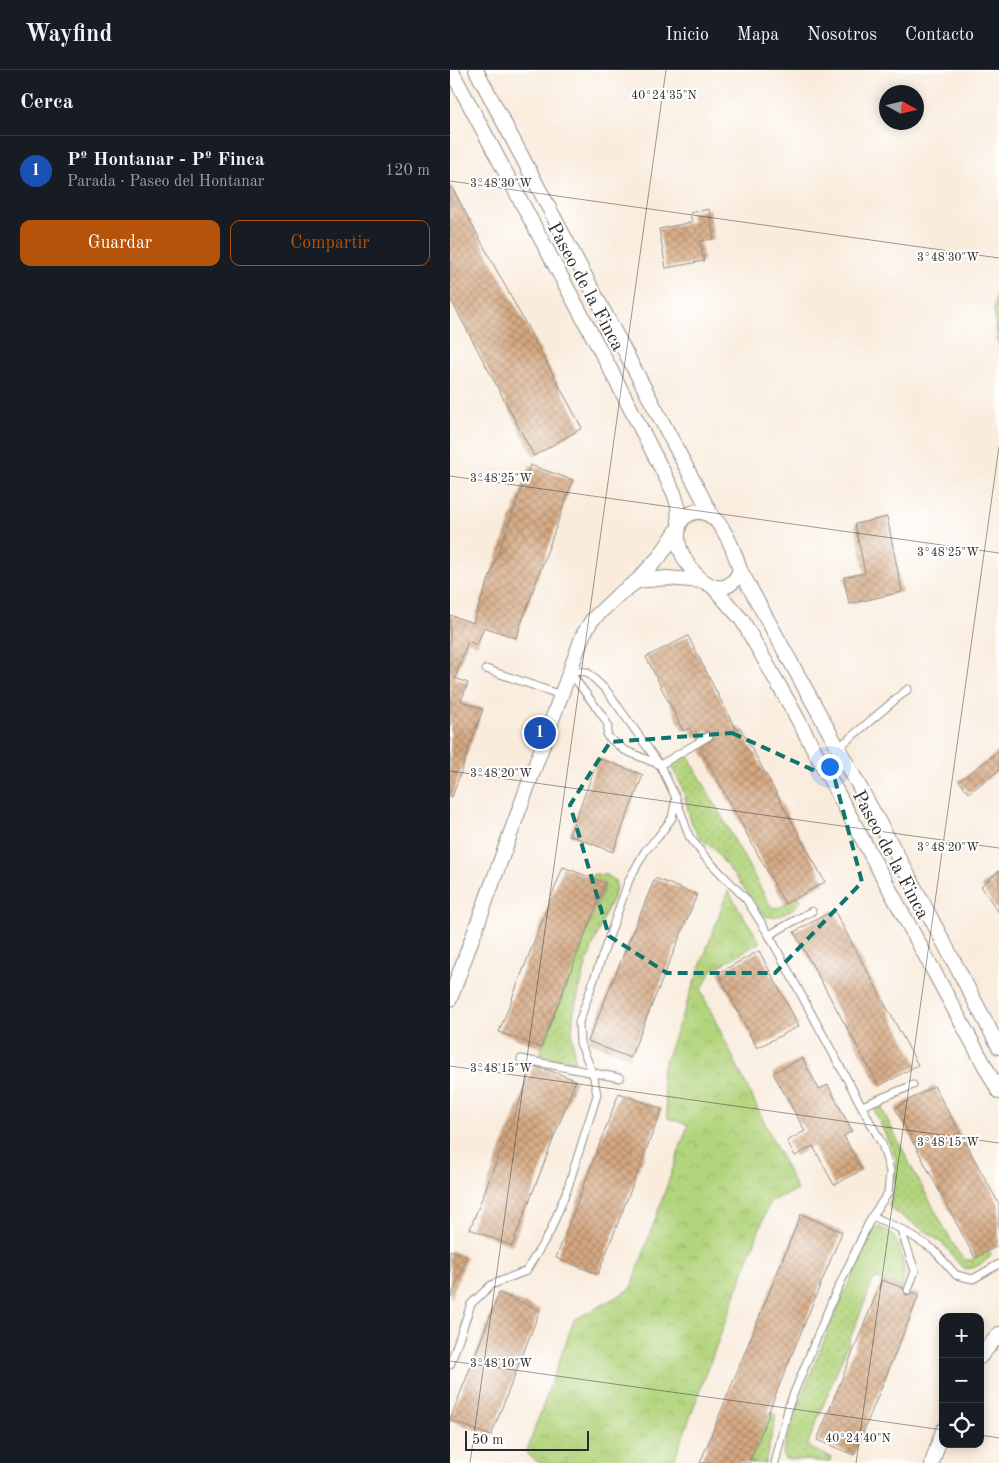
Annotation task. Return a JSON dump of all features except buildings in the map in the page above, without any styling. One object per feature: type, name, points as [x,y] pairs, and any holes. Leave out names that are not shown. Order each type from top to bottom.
[{"type":"street","name":"Paseo de la Finca","points":[[451,70],[602,352],[674,493],[678,506],[678,526]]},
{"type":"street","name":"Paseo de la Finca","points":[[476,70],[710,514]]},
{"type":"street","points":[[450,999],[583,634],[592,620],[618,595],[637,581],[660,556],[684,517],[692,512],[700,511],[710,514],[717,521],[735,553],[740,570],[730,585],[722,588],[666,578],[637,581]]},
{"type":"street","points":[[678,526],[678,542],[682,554],[690,569],[707,584]]},
{"type":"street","name":"Paseo de la Finca","points":[[740,570],[907,873],[999,1047]]},
{"type":"street","name":"Paseo de la Finca","points":[[707,584],[742,620],[999,1092]]},
{"type":"street","points":[[984,1352],[999,1334]]},
{"type":"street","points":[[932,1463],[939,1442]]},
{"type":"lane","points":[[486,670],[561,695]]},
{"type":"lane","points":[[570,671],[608,725],[607,736],[624,750],[660,765]]},
{"type":"lane","points":[[570,671],[586,672],[607,691],[660,765],[676,798],[688,836],[705,858],[746,899],[769,935],[862,1106],[882,1144],[890,1171],[888,1193],[872,1216],[831,1303],[789,1405],[775,1463]]},
{"type":"lane","points":[[838,748],[908,689]]},
{"type":"lane","points":[[660,765],[709,736]]},
{"type":"lane","points":[[450,1365],[471,1304],[491,1285],[526,1271],[550,1232],[568,1187],[596,1096],[593,1073],[580,1043],[579,1022],[629,880],[645,850],[658,837],[672,818],[676,798]]},
{"type":"lane","points":[[769,935],[812,912]]},
{"type":"lane","points":[[520,1059],[620,1078]]},
{"type":"lane","points":[[862,1106],[913,1085]]},
{"type":"lane","points":[[872,1216],[901,1229],[932,1249],[956,1275],[973,1279],[999,1264]]},
{"type":"lane","points":[[901,1229],[915,1271],[908,1290]]},
{"type":"highlighted area","points":[[732,733],[835,780],[862,882],[775,973],[667,973],[609,936],[570,805],[610,742]]},
{"type":"green space","points":[[999,264],[999,347],[994,311]]},
{"type":"green space","points":[[682,755],[689,757],[771,907],[779,908],[799,896],[801,900],[798,904],[780,915],[774,917],[765,916],[714,849],[699,836],[692,823],[682,786],[671,765],[673,760]]},
{"type":"green space","points":[[594,874],[606,875],[615,880],[616,885],[615,893],[604,916],[586,965],[574,1010],[572,1034],[575,1061],[571,1062],[539,1055],[605,884],[589,877]]},
{"type":"green space","points":[[728,891],[760,942],[711,971],[701,991],[797,1190],[770,1201],[673,1463],[539,1463],[526,1453],[574,1320],[631,1289],[688,1125],[668,1118],[661,1073]]},
{"type":"green space","points":[[880,1105],[957,1251],[965,1260],[971,1260],[989,1251],[992,1254],[983,1263],[970,1268],[962,1267],[939,1241],[891,1209],[889,1204],[894,1191],[896,1158],[875,1112],[875,1106]]},
{"type":"green space","points":[[878,1227],[886,1230],[893,1236],[901,1252],[904,1271],[902,1288],[874,1279],[808,1443],[810,1448],[831,1457],[830,1462],[785,1459],[783,1455],[784,1447],[814,1364],[873,1230]]},
{"type":"green space","points":[[769,1414],[776,1415],[765,1463],[749,1463]]},
{"type":"place","name":"Pº Hontanar - Pº Finca","points":[[540,733]]}]
